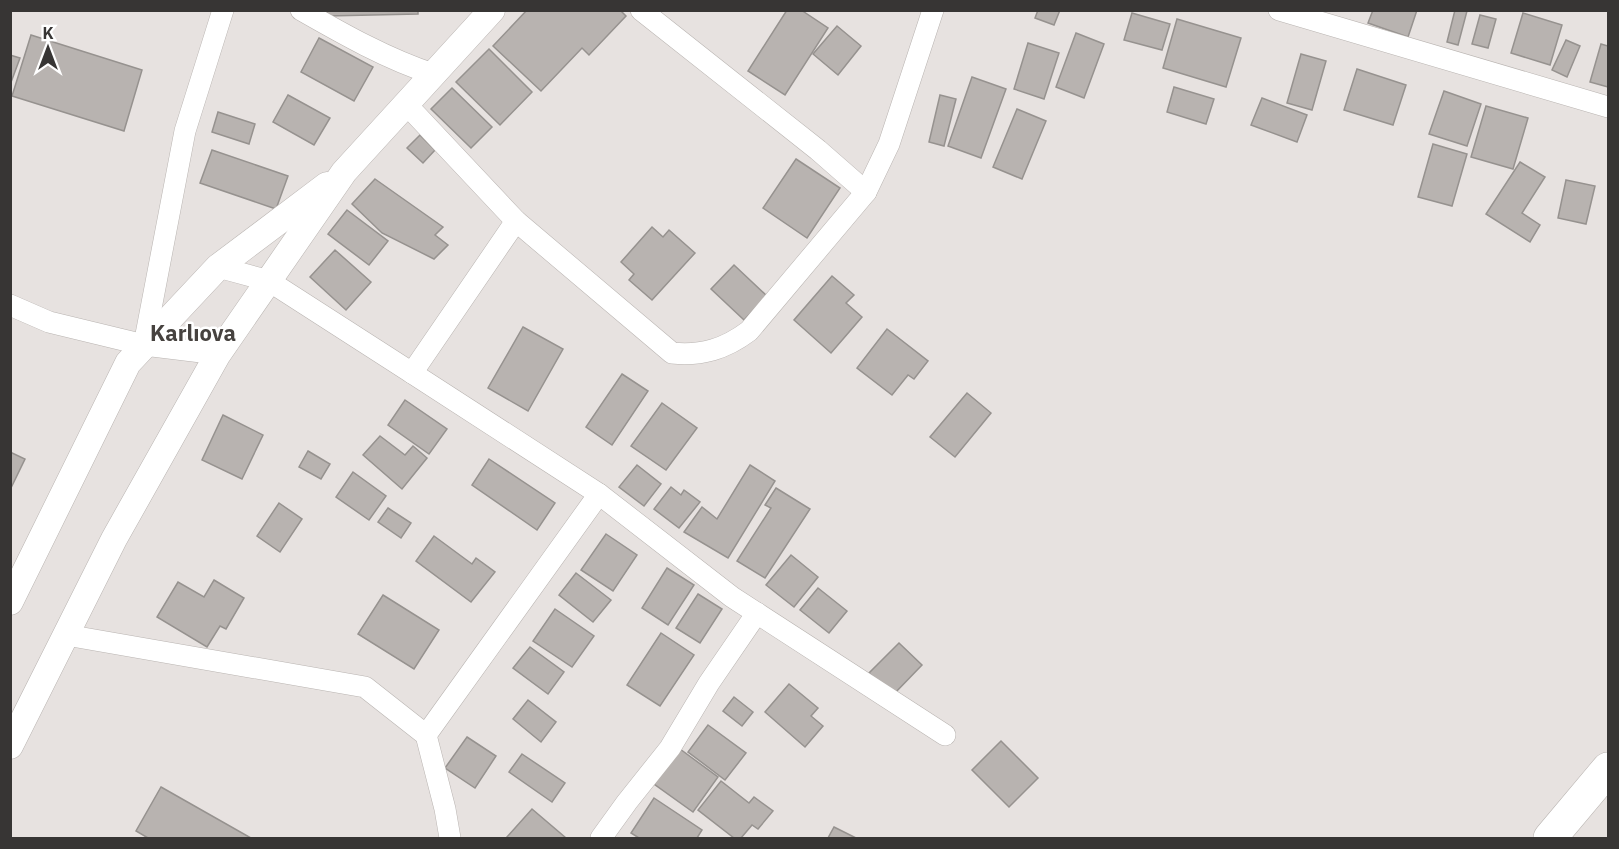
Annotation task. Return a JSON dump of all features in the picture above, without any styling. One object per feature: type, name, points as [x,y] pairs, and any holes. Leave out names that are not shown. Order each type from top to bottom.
[{"type":"highway","points":[[1550,838],[1608,769]]},
{"type":"street","points":[[144,345],[185,132],[223,10]]},
{"type":"street","points":[[301,10],[407,66],[433,74]]},
{"type":"street","points":[[10,746],[114,539],[218,354],[344,172],[492,10]]},
{"type":"street","points":[[641,10],[818,150],[866,192]]},
{"type":"street","points":[[406,104],[516,220],[672,353],[701,354],[728,345],[749,331],[866,192],[889,144],[933,10]]},
{"type":"street","points":[[1279,10],[1328,17],[1608,107]]},
{"type":"street","points":[[10,602],[128,363],[218,267],[344,172]]},
{"type":"street","points":[[412,373],[516,220]]},
{"type":"street","points":[[218,267],[268,281],[412,373],[599,494],[732,597],[945,735]]},
{"type":"street","points":[[10,305],[49,322],[144,345],[218,354]]},
{"type":"street","points":[[426,735],[599,494]]},
{"type":"street","points":[[601,838],[670,748],[709,683],[757,613]]},
{"type":"street","points":[[66,635],[365,687],[426,735],[450,838]]},
{"type":"building","points":[[327,10],[418,10],[418,14],[327,16]]},
{"type":"building","points":[[527,10],[620,10],[626,16],[589,55],[582,48],[541,91],[493,46]]},
{"type":"building","points":[[787,10],[801,10],[828,28],[785,95],[748,71]]},
{"type":"building","points":[[1038,10],[1060,10],[1054,25],[1035,18]]},
{"type":"building","points":[[1373,10],[1417,10],[1408,37],[1368,23]]},
{"type":"building","points":[[1455,10],[1467,11],[1458,45],[1447,42]]},
{"type":"building","points":[[1132,13],[1170,24],[1162,50],[1124,40]]},
{"type":"building","points":[[1523,13],[1562,25],[1550,65],[1511,53]]},
{"type":"building","points":[[1480,15],[1496,19],[1488,48],[1472,44]]},
{"type":"building","points":[[1177,19],[1241,38],[1226,87],[1163,68]]},
{"type":"building","points":[[837,26],[861,46],[838,75],[813,54]]},
{"type":"building","points":[[1076,33],[1104,44],[1084,98],[1056,87]]},
{"type":"building","points":[[31,35],[142,70],[124,131],[12,96]]},
{"type":"building","points":[[319,38],[373,67],[354,101],[301,72]]},
{"type":"building","points":[[1566,40],[1580,46],[1567,77],[1552,70]]},
{"type":"building","points":[[1028,43],[1059,53],[1044,99],[1014,89]]},
{"type":"building","points":[[1601,44],[1608,46],[1608,87],[1590,82]]},
{"type":"building","points":[[489,49],[532,92],[500,125],[456,82]]},
{"type":"building","points":[[1301,54],[1326,61],[1312,110],[1287,103]]},
{"type":"building","points":[[10,55],[20,58],[10,85]]},
{"type":"building","points":[[1357,69],[1406,85],[1393,125],[1344,110]]},
{"type":"building","points":[[972,77],[1006,89],[981,158],[948,146]]},
{"type":"building","points":[[1174,87],[1214,99],[1206,124],[1167,112]]},
{"type":"building","points":[[452,88],[492,127],[471,148],[431,109]]},
{"type":"building","points":[[1444,91],[1481,104],[1467,146],[1429,134]]},
{"type":"building","points":[[288,95],[330,118],[314,145],[273,122]]},
{"type":"building","points":[[940,95],[956,99],[944,146],[929,142]]},
{"type":"building","points":[[1262,98],[1307,115],[1297,142],[1251,125]]},
{"type":"building","points":[[1486,106],[1528,118],[1513,169],[1471,157]]},
{"type":"building","points":[[1017,109],[1046,121],[1022,179],[993,167]]},
{"type":"building","points":[[218,112],[255,124],[249,144],[212,132]]},
{"type":"building","points":[[420,135],[435,150],[423,163],[407,148]]},
{"type":"building","points":[[1433,144],[1467,154],[1452,206],[1418,197]]},
{"type":"building","points":[[212,150],[288,176],[276,209],[200,183]]},
{"type":"building","points":[[796,159],[840,188],[807,238],[763,208]]},
{"type":"building","points":[[1520,162],[1545,177],[1522,213],[1540,225],[1530,242],[1486,214]]},
{"type":"building","points":[[375,179],[443,227],[435,235],[448,245],[434,259],[382,233],[352,204]]},
{"type":"building","points":[[1566,180],[1595,186],[1586,224],[1558,218]]},
{"type":"building","points":[[347,210],[388,241],[369,265],[328,234]]},
{"type":"building","points":[[652,227],[663,237],[669,230],[695,253],[652,300],[629,280],[634,274],[621,262]]},
{"type":"building","points":[[335,250],[371,282],[346,310],[310,277]]},
{"type":"building","points":[[734,265],[767,296],[744,320],[711,289]]},
{"type":"building","points":[[832,276],[854,295],[846,303],[862,317],[831,353],[794,320]]},
{"type":"building","points":[[523,327],[563,349],[528,411],[488,388]]},
{"type":"building","points":[[887,329],[928,361],[914,379],[908,375],[892,395],[857,368]]},
{"type":"building","points":[[622,374],[648,391],[612,445],[586,427]]},
{"type":"building","points":[[967,393],[991,413],[955,457],[930,437]]},
{"type":"building","points":[[405,400],[447,429],[429,454],[388,425]]},
{"type":"building","points":[[662,403],[697,428],[666,470],[631,446]]},
{"type":"building","points":[[223,415],[263,435],[242,479],[202,460]]},
{"type":"building","points":[[380,436],[405,455],[413,446],[427,458],[402,489],[363,455]]},
{"type":"building","points":[[308,451],[330,464],[321,479],[299,467]]},
{"type":"building","points":[[10,452],[25,459],[10,490]]},
{"type":"building","points":[[489,459],[555,503],[537,530],[472,485]]},
{"type":"building","points":[[637,465],[661,484],[644,506],[619,487]]},
{"type":"building","points":[[750,465],[775,481],[728,558],[684,532],[702,507],[717,519]]},
{"type":"building","points":[[353,472],[386,496],[369,520],[336,497]]},
{"type":"building","points":[[671,487],[681,495],[684,490],[700,502],[679,528],[654,509]]},
{"type":"building","points":[[776,488],[810,509],[765,578],[737,561],[771,508],[765,505]]},
{"type":"building","points":[[279,503],[302,519],[280,552],[257,536]]},
{"type":"building","points":[[388,508],[411,523],[401,538],[378,522]]},
{"type":"building","points":[[606,534],[637,555],[613,591],[581,570]]},
{"type":"building","points":[[434,536],[472,564],[476,558],[495,572],[471,602],[416,561]]},
{"type":"building","points":[[791,555],[818,577],[794,607],[766,585]]},
{"type":"building","points":[[667,568],[694,585],[668,625],[642,608]]},
{"type":"building","points":[[576,573],[611,600],[593,622],[559,595]]},
{"type":"building","points":[[214,580],[244,598],[226,629],[220,626],[207,647],[157,617],[178,582],[204,597]]},
{"type":"building","points":[[818,588],[847,611],[829,633],[800,610]]},
{"type":"building","points":[[698,594],[722,609],[700,643],[676,628]]},
{"type":"building","points":[[383,595],[439,630],[414,669],[358,634]]},
{"type":"building","points":[[555,609],[594,636],[572,667],[533,641]]},
{"type":"building","points":[[661,633],[694,655],[660,706],[627,685]]},
{"type":"building","points":[[899,643],[922,665],[893,695],[869,673]]},
{"type":"building","points":[[530,647],[564,672],[548,694],[513,668]]},
{"type":"building","points":[[789,684],[818,708],[811,716],[823,726],[805,747],[765,712]]},
{"type":"building","points":[[734,697],[753,712],[742,726],[723,711]]},
{"type":"building","points":[[528,700],[556,722],[541,742],[513,719]]},
{"type":"building","points":[[708,725],[746,753],[725,780],[688,752]]},
{"type":"building","points":[[467,737],[496,756],[475,788],[445,768]]},
{"type":"building","points":[[1001,741],[1038,778],[1009,807],[972,770]]},
{"type":"building","points":[[680,749],[718,777],[693,812],[654,784]]},
{"type":"building","points":[[522,754],[565,783],[552,802],[509,772]]},
{"type":"building","points":[[721,781],[749,803],[754,797],[773,811],[758,829],[752,825],[741,838],[734,838],[698,810]]},
{"type":"building","points":[[161,787],[251,838],[148,838],[136,831]]},
{"type":"building","points":[[654,798],[702,830],[697,838],[639,838],[631,833]]},
{"type":"building","points":[[532,809],[566,838],[506,838]]},
{"type":"building","points":[[834,827],[856,838],[828,838]]},
{"type":"district","name":"Karlıova","points":[[193,332]]}]
